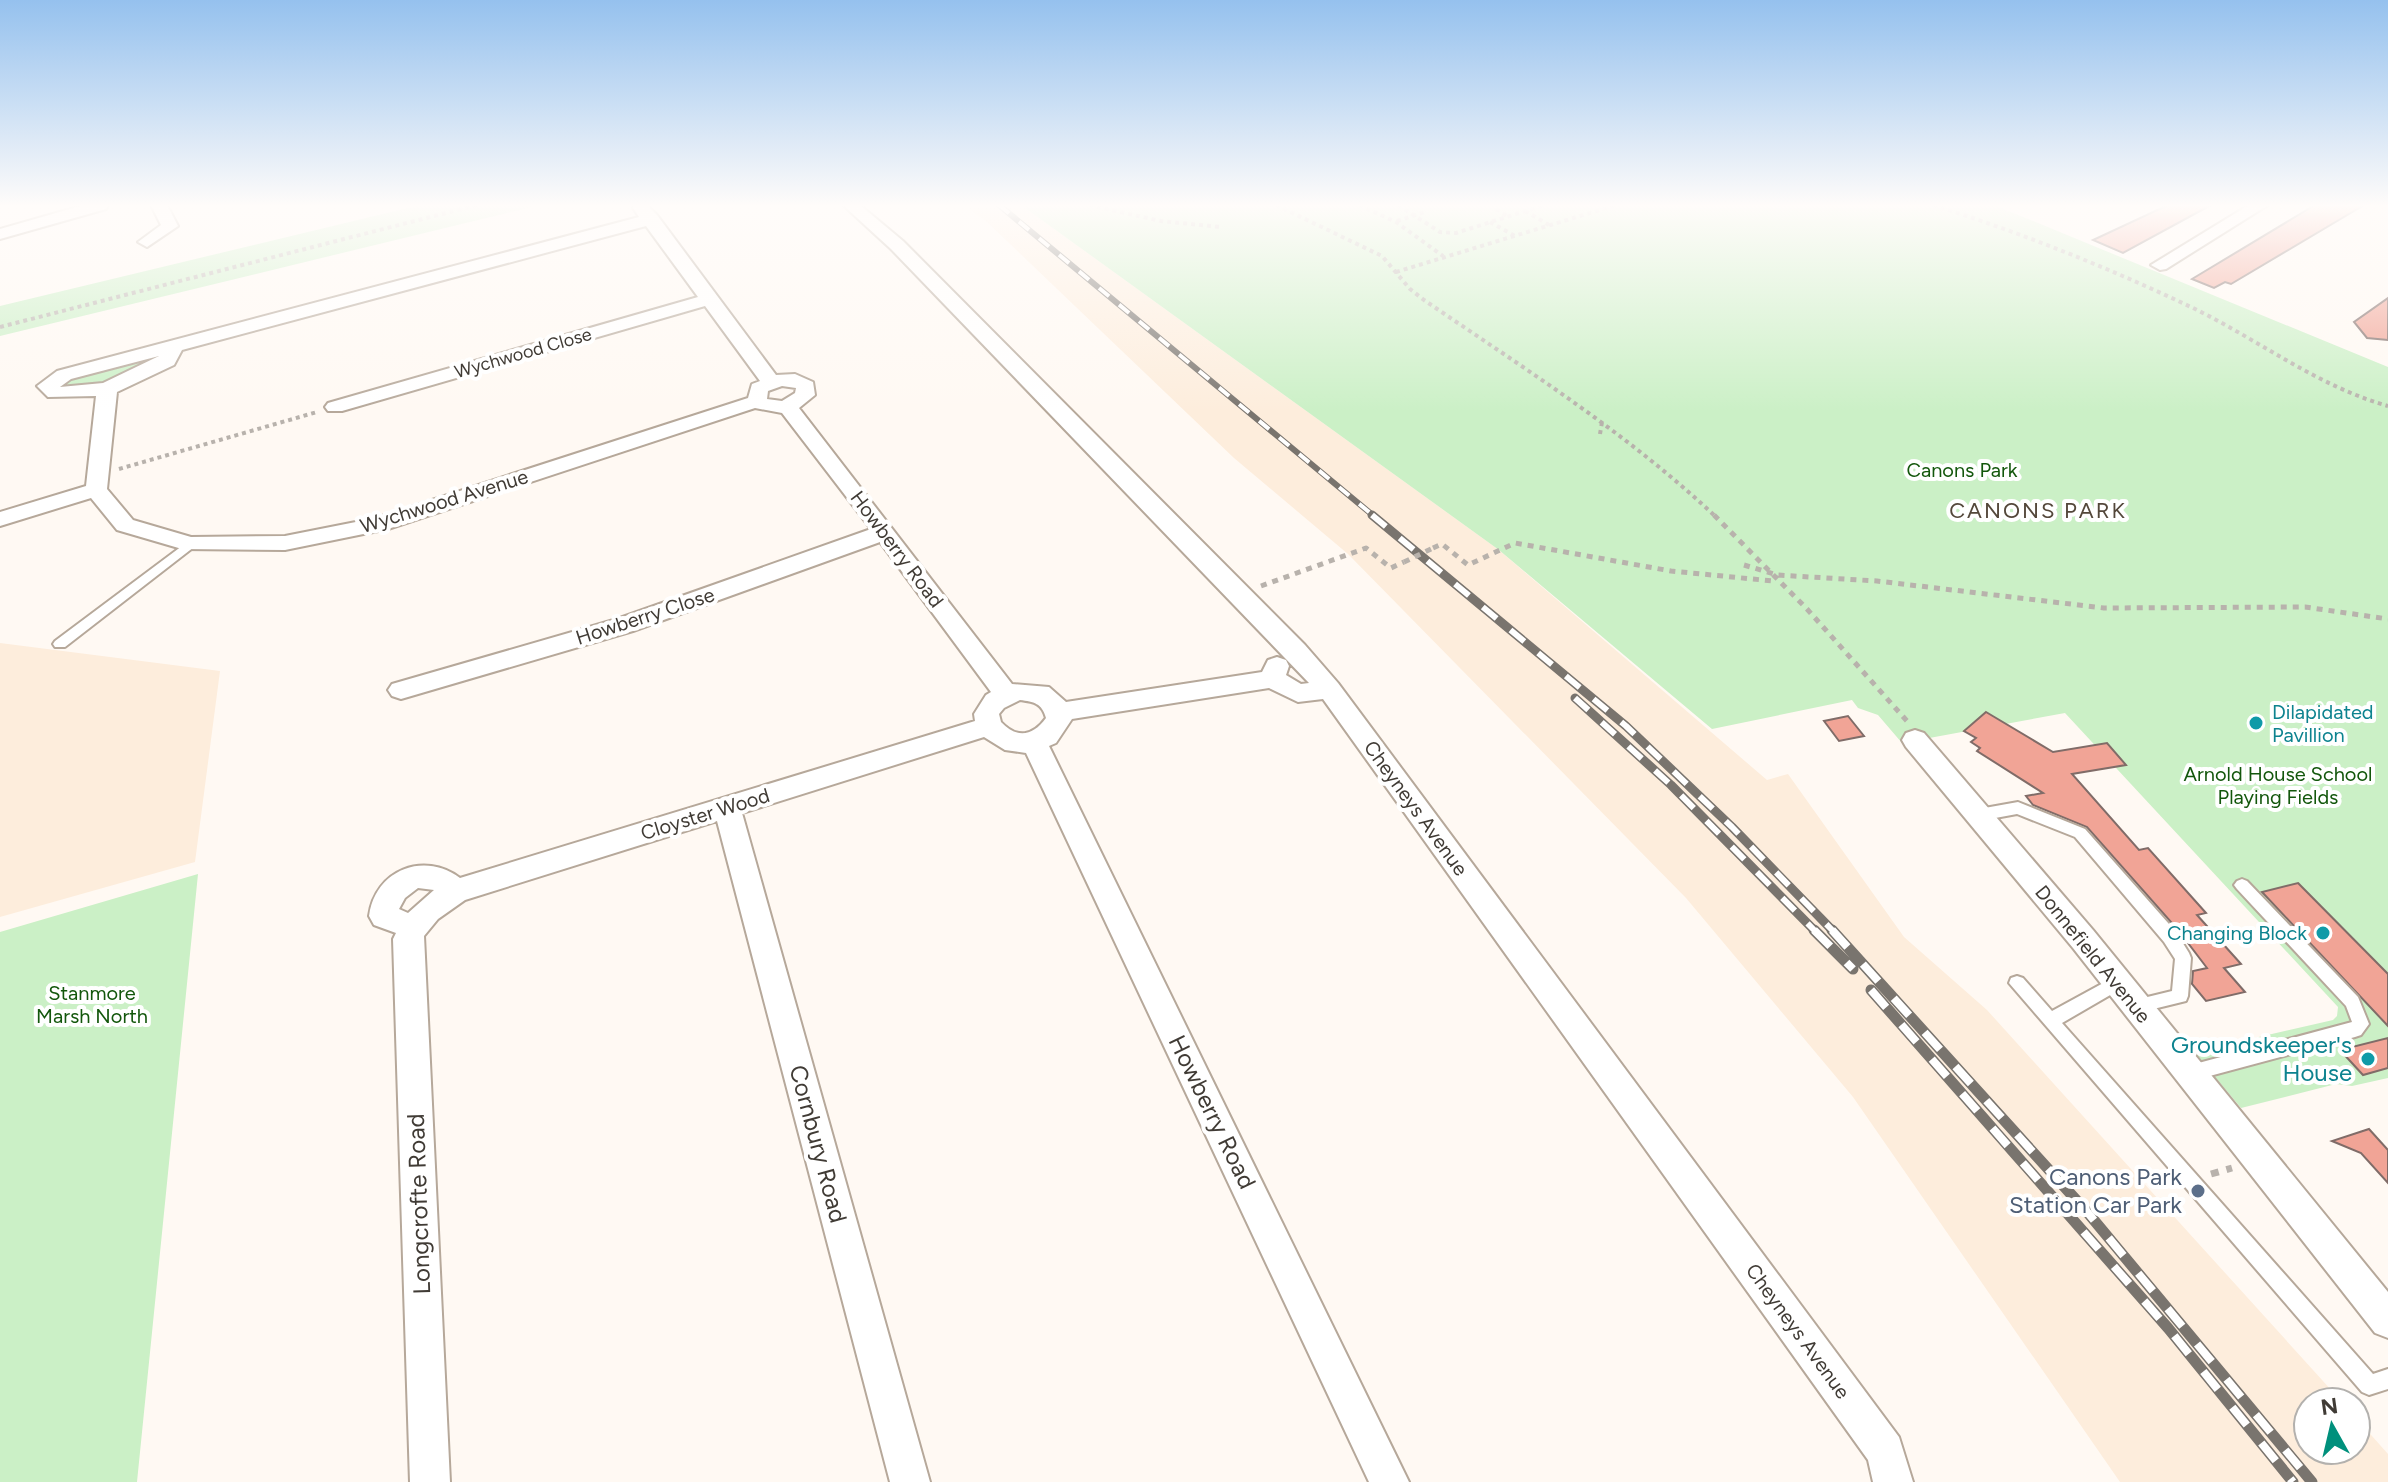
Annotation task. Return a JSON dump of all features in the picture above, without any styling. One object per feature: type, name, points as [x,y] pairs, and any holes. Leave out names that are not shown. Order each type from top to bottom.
[{"type":"street","points":[[174,346],[167,361],[107,389],[55,393],[47,386],[64,375],[426,274]]},
{"type":"street","points":[[692,274],[771,382]]},
{"type":"street","name":"Cheyneys Avenue","points":[[925,274],[1238,596],[1296,651],[1329,689],[1885,1451],[1893,1482]]},
{"type":"street","name":"Wychwood Close","points":[[335,407],[711,299]]},
{"type":"street","points":[[788,379],[806,386],[801,400],[787,406],[772,407],[757,401],[756,393],[771,382],[788,379]]},
{"type":"street","points":[[0,519],[98,482],[107,389]]},
{"type":"street","name":"Wychwood Avenue","points":[[98,482],[125,525],[190,544],[285,543],[380,524],[757,401]]},
{"type":"street","name":"Howberry Road","points":[[787,406],[1006,694]]},
{"type":"street","name":"Howberry Close","points":[[401,690],[625,625],[885,532]]},
{"type":"street","points":[[1272,679],[1274,668],[1296,651]]},
{"type":"street","points":[[1059,712],[1272,679],[1298,693],[1329,689]]},
{"type":"street","points":[[1017,691],[1049,697],[1059,712],[1051,732],[1034,742],[1011,743],[992,734],[987,727],[986,719],[991,705],[1006,694],[1017,691]]},
{"type":"street","name":"Cloyster Wood","points":[[456,891],[987,727]]},
{"type":"street","name":"Donnefield Avenue","points":[[1915,740],[2127,994],[2388,1320]]},
{"type":"street","name":"Howberry Road","points":[[1034,742],[1389,1482]]},
{"type":"street","name":"Cornbury Road","points":[[727,807],[910,1482]]},
{"type":"street","points":[[425,876],[439,879],[456,891],[431,907],[412,927],[384,916],[384,905],[398,886],[409,878],[425,876]]},
{"type":"street","name":"Longcrofte Road","points":[[412,927],[408,939],[430,1482]]},
{"type":"lane","points":[[60,644],[190,544]]},
{"type":"lane","points":[[1979,815],[2018,808],[2080,833],[2170,937],[2183,958],[2180,996],[2127,994],[2050,1021]]},
{"type":"lane","points":[[2190,1073],[2355,1030],[2361,1024],[2352,1002],[2242,885]]},
{"type":"lane","points":[[2017,983],[2369,1385],[2388,1379]]},
{"type":"path","points":[[0,327],[207,274]]},
{"type":"path","points":[[1398,274],[1424,300],[1602,422],[1689,493],[1777,575],[1914,729],[1915,740]]},
{"type":"path","points":[[2114,274],[2194,309],[2350,395],[2388,406]]},
{"type":"path","points":[[98,482],[335,407]]},
{"type":"path","points":[[1600,434],[1602,422]]},
{"type":"path","points":[[1680,495],[1689,493]]},
{"type":"path","points":[[1238,596],[1366,548],[1391,568],[1442,544],[1468,565],[1515,543],[1671,571],[1773,581],[1777,575]]},
{"type":"path","points":[[1744,565],[1777,575],[1877,581],[2104,608],[2292,606],[2388,619]]},
{"type":"path","points":[[2189,1181],[2260,1160]]},
{"type":"shaded area","points":[[1042,274],[1117,274],[1499,550],[1767,780],[1788,774],[1904,937],[1987,1010],[2328,1386],[2292,1386],[2292,1466],[2372,1466],[2372,1436],[2388,1454],[2388,1482],[2120,1482],[1853,1097],[1686,898],[1348,554],[1234,458]]},
{"type":"shaded area","points":[[0,643],[220,671],[195,862],[0,917]]},
{"type":"green space","points":[[132,274],[255,274],[0,336],[0,306]]},
{"type":"green space","name":"Canons Park","points":[[1117,274],[2162,274],[2388,367],[2388,1078],[2352,1086],[2336,1084],[2241,1108],[2194,1052],[2333,1020],[2338,1007],[2065,713],[1902,743],[1878,715],[1858,708],[1852,700],[1712,729],[1499,550]]},
{"type":"green space","points":[[155,356],[159,361],[106,385],[64,387],[65,379]]},
{"type":"green space","name":"Stanmore Marsh North","points":[[198,874],[137,1482],[0,1482],[0,932]]},
{"type":"building","points":[[2200,274],[2248,274],[2231,284],[2225,282],[2214,288],[2192,279]]},
{"type":"building","points":[[2388,298],[2388,340],[2367,338],[2354,322]]},
{"type":"building","points":[[1986,712],[2053,752],[2107,743],[2126,765],[2072,774],[2139,850],[2148,848],[2206,913],[2197,915],[2241,964],[2224,968],[2245,992],[2206,1001],[2192,984],[2193,971],[2207,968],[2178,930],[2087,827],[2033,805],[2026,796],[2043,793],[1977,751],[1980,748],[1971,742],[1976,738],[1964,731]]},
{"type":"building","points":[[1848,716],[1864,736],[1839,741],[1824,721]]},
{"type":"building","name":"Changing Block","points":[[2298,883],[2388,974],[2388,1026],[2262,892]]},
{"type":"building","name":"Groundskeeper's House","points":[[2388,1038],[2388,1068],[2363,1075],[2340,1050]]},
{"type":"building","points":[[2369,1129],[2388,1150],[2388,1183],[2361,1153],[2332,1141]]},
{"type":"railway","points":[[1082,274],[1375,517]]},
{"type":"railway","points":[[1372,515],[1626,726],[1732,827],[1834,932]]},
{"type":"railway","points":[[1575,698],[1671,785],[1816,932]]},
{"type":"railway","points":[[1832,930],[2088,1213],[2312,1482]]},
{"type":"railway","points":[[1816,932],[1853,969]]},
{"type":"railway","points":[[1871,990],[2168,1328],[2293,1482]]},
{"type":"place","name":"Dilapidated Pavillion","points":[[2256,723]]},
{"type":"place","name":"Changing Block","points":[[2323,933]]},
{"type":"place","name":"Groundskeeper's House","points":[[2368,1059]]},
{"type":"place","name":"Canons Park Station Car Park","points":[[2198,1191]]},
{"type":"district","name":"CANONS PARK","points":[[2038,510]]},
{"type":"park label","name":"Arnold House School Playing Fields","points":[[2278,786]]}]
